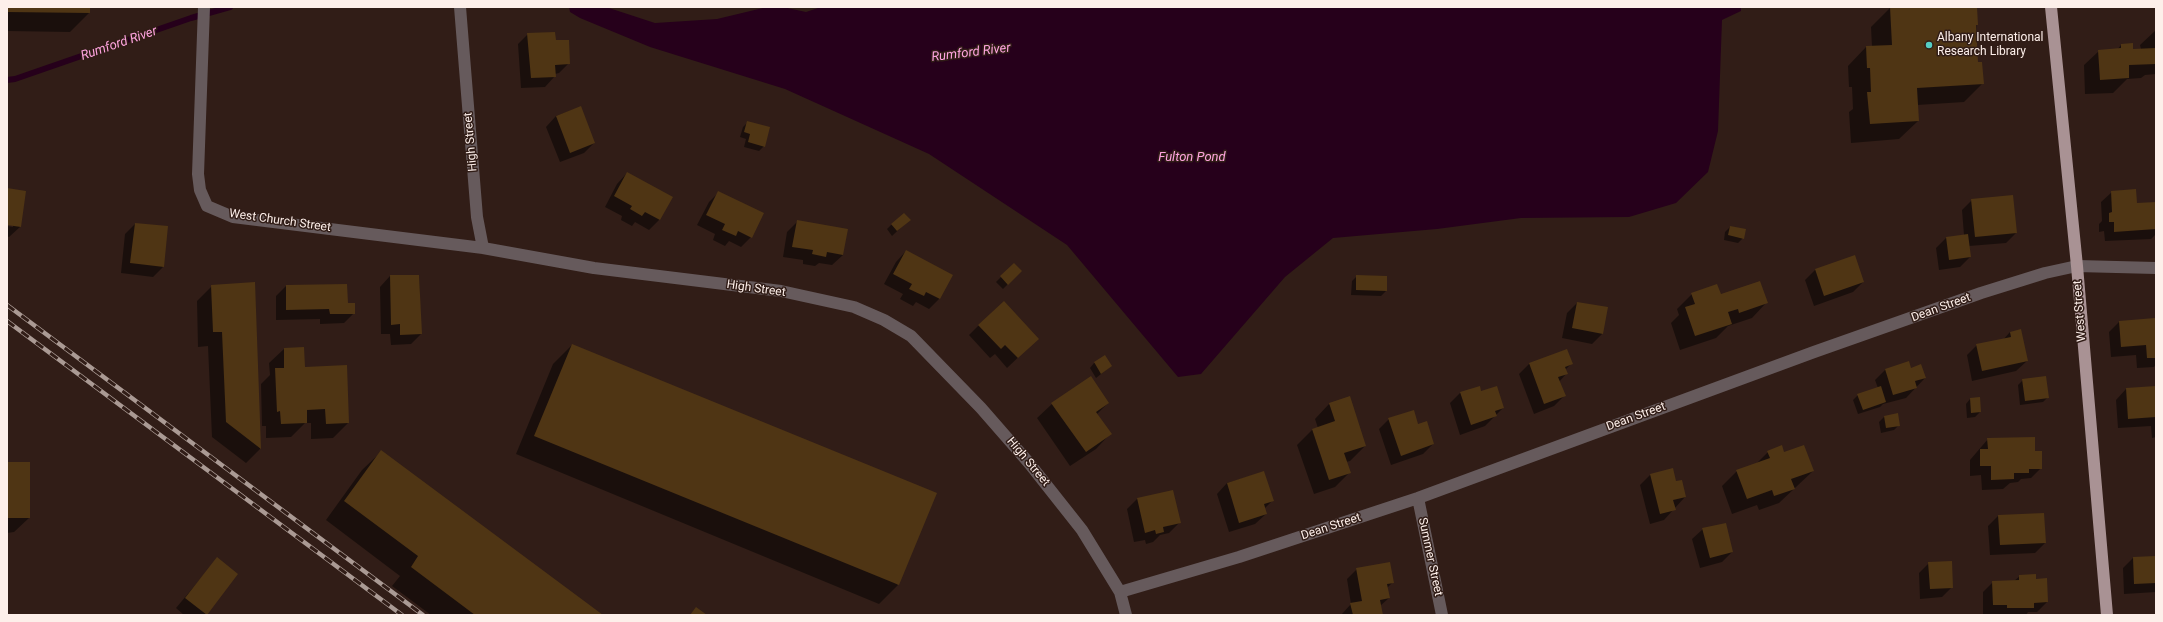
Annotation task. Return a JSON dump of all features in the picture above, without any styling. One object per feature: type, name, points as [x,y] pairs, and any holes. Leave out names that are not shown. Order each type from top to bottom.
[{"type":"main road","name":"West Street","points":[[2051,7],[2077,266],[2107,615]]},
{"type":"street","name":"West Church Street","points":[[204,7],[198,174],[200,190],[207,206],[233,217],[483,248]]},
{"type":"street","name":"High Street","points":[[460,7],[477,218],[483,248],[594,268],[781,291],[854,307],[884,320],[912,336],[981,408],[1029,463],[1082,530],[1120,592],[1126,615]]},
{"type":"street","name":"Dean Street","points":[[1120,592],[1239,557],[1418,498],[1814,352],[1981,293],[2045,273],[2077,266],[2156,268]]},
{"type":"street","name":"Summer Street","points":[[1418,498],[1442,615]]},
{"type":"water","name":"Fulton Pond","points":[[569,7],[606,7],[655,23],[717,19],[767,7],[783,7],[806,12],[821,7],[1741,7],[1741,11],[1722,20],[1718,131],[1708,172],[1676,203],[1629,217],[1521,218],[1437,229],[1333,238],[1285,277],[1201,374],[1178,377],[1067,245],[929,154],[785,89],[650,47],[580,18],[570,12]]},
{"type":"building","points":[[7,7],[90,7],[90,13],[7,12]]},
{"type":"building","points":[[1890,7],[1977,7],[1978,25],[1976,25],[1978,62],[1982,62],[1984,84],[1917,88],[1919,121],[1870,124],[1867,92],[1871,92],[1870,68],[1867,68],[1866,46],[1892,45]]},
{"type":"building","points":[[555,32],[556,40],[569,40],[570,64],[555,65],[556,77],[531,78],[527,33]]},
{"type":"building","points":[[2133,43],[2133,49],[2156,48],[2156,64],[2129,65],[2129,78],[2100,80],[2098,50],[2121,48],[2121,44]]},
{"type":"building","points":[[581,106],[595,143],[570,153],[556,116]]},
{"type":"building","points":[[747,121],[770,127],[765,147],[748,142],[750,134],[744,132]]},
{"type":"building","points":[[627,172],[673,197],[660,220],[645,212],[642,216],[630,209],[632,206],[614,196]]},
{"type":"building","points":[[7,188],[26,191],[21,227],[7,225]]},
{"type":"building","points":[[2136,189],[2137,203],[2156,202],[2156,229],[2114,232],[2114,222],[2109,222],[2109,213],[2112,212],[2111,191]]},
{"type":"building","points":[[718,191],[764,213],[752,238],[738,231],[736,236],[722,230],[725,224],[706,215]]},
{"type":"building","points":[[2013,195],[2017,233],[1975,237],[1971,199]]},
{"type":"building","points":[[904,213],[911,220],[897,231],[891,224]]},
{"type":"building","points":[[797,220],[848,229],[843,255],[827,252],[826,257],[812,254],[813,250],[792,247]]},
{"type":"building","points":[[135,223],[168,226],[164,267],[130,263]]},
{"type":"building","points":[[1730,226],[1746,229],[1744,239],[1728,235]]},
{"type":"building","points":[[1968,234],[1971,257],[1949,260],[1946,237]]},
{"type":"building","points":[[906,250],[953,275],[940,299],[926,292],[924,296],[909,289],[912,284],[893,274]]},
{"type":"building","points":[[1855,255],[1864,282],[1824,296],[1815,269]]},
{"type":"building","points":[[1014,263],[1022,271],[1008,285],[1000,276]]},
{"type":"building","points":[[390,275],[419,275],[422,334],[400,335],[400,324],[391,325]]},
{"type":"building","points":[[1356,275],[1387,276],[1387,291],[1356,290]]},
{"type":"building","points":[[1760,281],[1768,303],[1739,313],[1738,309],[1728,312],[1732,324],[1695,336],[1685,307],[1695,304],[1691,293],[1717,284],[1721,294]]},
{"type":"building","points":[[255,282],[261,449],[226,422],[222,332],[213,332],[211,285]]},
{"type":"building","points":[[347,284],[348,303],[355,303],[355,314],[330,314],[329,309],[286,310],[286,285]]},
{"type":"building","points":[[1004,301],[1039,339],[1018,358],[1005,345],[1001,349],[978,325]]},
{"type":"building","points":[[1577,302],[1608,307],[1603,334],[1572,328]]},
{"type":"building","points":[[2155,318],[2156,358],[2147,358],[2146,345],[2121,347],[2119,321]]},
{"type":"building","points":[[2021,329],[2028,361],[1982,371],[1976,344],[2011,337],[2010,332]]},
{"type":"building","points":[[572,344],[937,493],[899,585],[534,436]]},
{"type":"building","points":[[304,347],[305,367],[347,365],[349,423],[326,424],[325,409],[307,410],[307,423],[281,424],[280,411],[277,412],[275,368],[284,368],[284,348]]},
{"type":"building","points":[[1567,349],[1573,364],[1565,367],[1568,374],[1558,377],[1566,396],[1544,404],[1529,363]]},
{"type":"building","points":[[1105,355],[1112,366],[1101,374],[1094,362]]},
{"type":"building","points":[[1909,361],[1911,368],[1921,364],[1926,378],[1915,381],[1917,388],[1893,395],[1885,369]]},
{"type":"building","points":[[1091,376],[1109,403],[1096,412],[1112,434],[1086,452],[1051,403]]},
{"type":"building","points":[[2046,376],[2049,398],[2025,401],[2022,379]]},
{"type":"building","points":[[1480,386],[1481,391],[1497,386],[1504,408],[1495,411],[1497,416],[1471,425],[1460,392]]},
{"type":"building","points":[[1881,386],[1886,402],[1863,410],[1857,394]]},
{"type":"building","points":[[2156,386],[2156,417],[2128,419],[2126,388]]},
{"type":"building","points":[[1350,396],[1366,446],[1344,453],[1351,473],[1329,480],[1312,429],[1335,421],[1329,403]]},
{"type":"building","points":[[1980,397],[1981,412],[1971,413],[1970,398]]},
{"type":"building","points":[[1414,410],[1418,424],[1427,421],[1434,444],[1401,456],[1388,418]]},
{"type":"building","points":[[1898,413],[1900,426],[1886,428],[1884,416]]},
{"type":"building","points":[[2035,437],[2035,451],[2042,451],[2042,469],[2029,469],[2029,473],[2014,473],[2014,479],[1991,480],[1991,466],[1980,466],[1980,449],[1988,449],[1987,438]]},
{"type":"building","points":[[1782,445],[1784,452],[1804,445],[1814,471],[1791,479],[1795,489],[1774,496],[1772,490],[1747,499],[1736,470],[1770,458],[1767,451]]},
{"type":"building","points":[[381,450],[603,615],[475,615],[411,567],[418,556],[344,501]]},
{"type":"building","points":[[7,462],[30,462],[30,518],[7,518]]},
{"type":"building","points":[[1673,468],[1676,481],[1682,480],[1686,497],[1673,500],[1676,510],[1660,514],[1650,474]]},
{"type":"building","points":[[1264,471],[1274,501],[1264,504],[1267,514],[1239,523],[1227,483]]},
{"type":"building","points":[[1173,490],[1181,523],[1163,527],[1164,532],[1156,534],[1155,530],[1145,533],[1137,498]]},
{"type":"building","points":[[2044,513],[2046,543],[2000,545],[1998,515]]},
{"type":"building","points":[[1726,523],[1733,552],[1710,558],[1702,528]]},
{"type":"building","points":[[2156,556],[2156,583],[2134,584],[2133,557]]},
{"type":"building","points":[[217,557],[238,574],[207,615],[185,598]]},
{"type":"building","points":[[1952,561],[1953,588],[1930,589],[1928,562]]},
{"type":"building","points":[[1390,562],[1394,583],[1387,584],[1390,598],[1380,600],[1383,615],[1353,615],[1350,603],[1362,601],[1356,568]]},
{"type":"building","points":[[2036,574],[2036,579],[2047,578],[2048,602],[2034,603],[2034,608],[2007,608],[2007,605],[1993,605],[1992,581],[2019,580],[2019,575]]},
{"type":"building","points":[[696,607],[707,615],[690,615]]},
{"type":"waterway","name":"Rumford River","points":[[7,80],[15,79],[191,18],[230,7]]},
{"type":"railway","points":[[7,305],[423,615]]},
{"type":"railway","points":[[7,321],[402,615]]},
{"type":"place","name":"Albany International Research Library","points":[[1929,45]]}]
